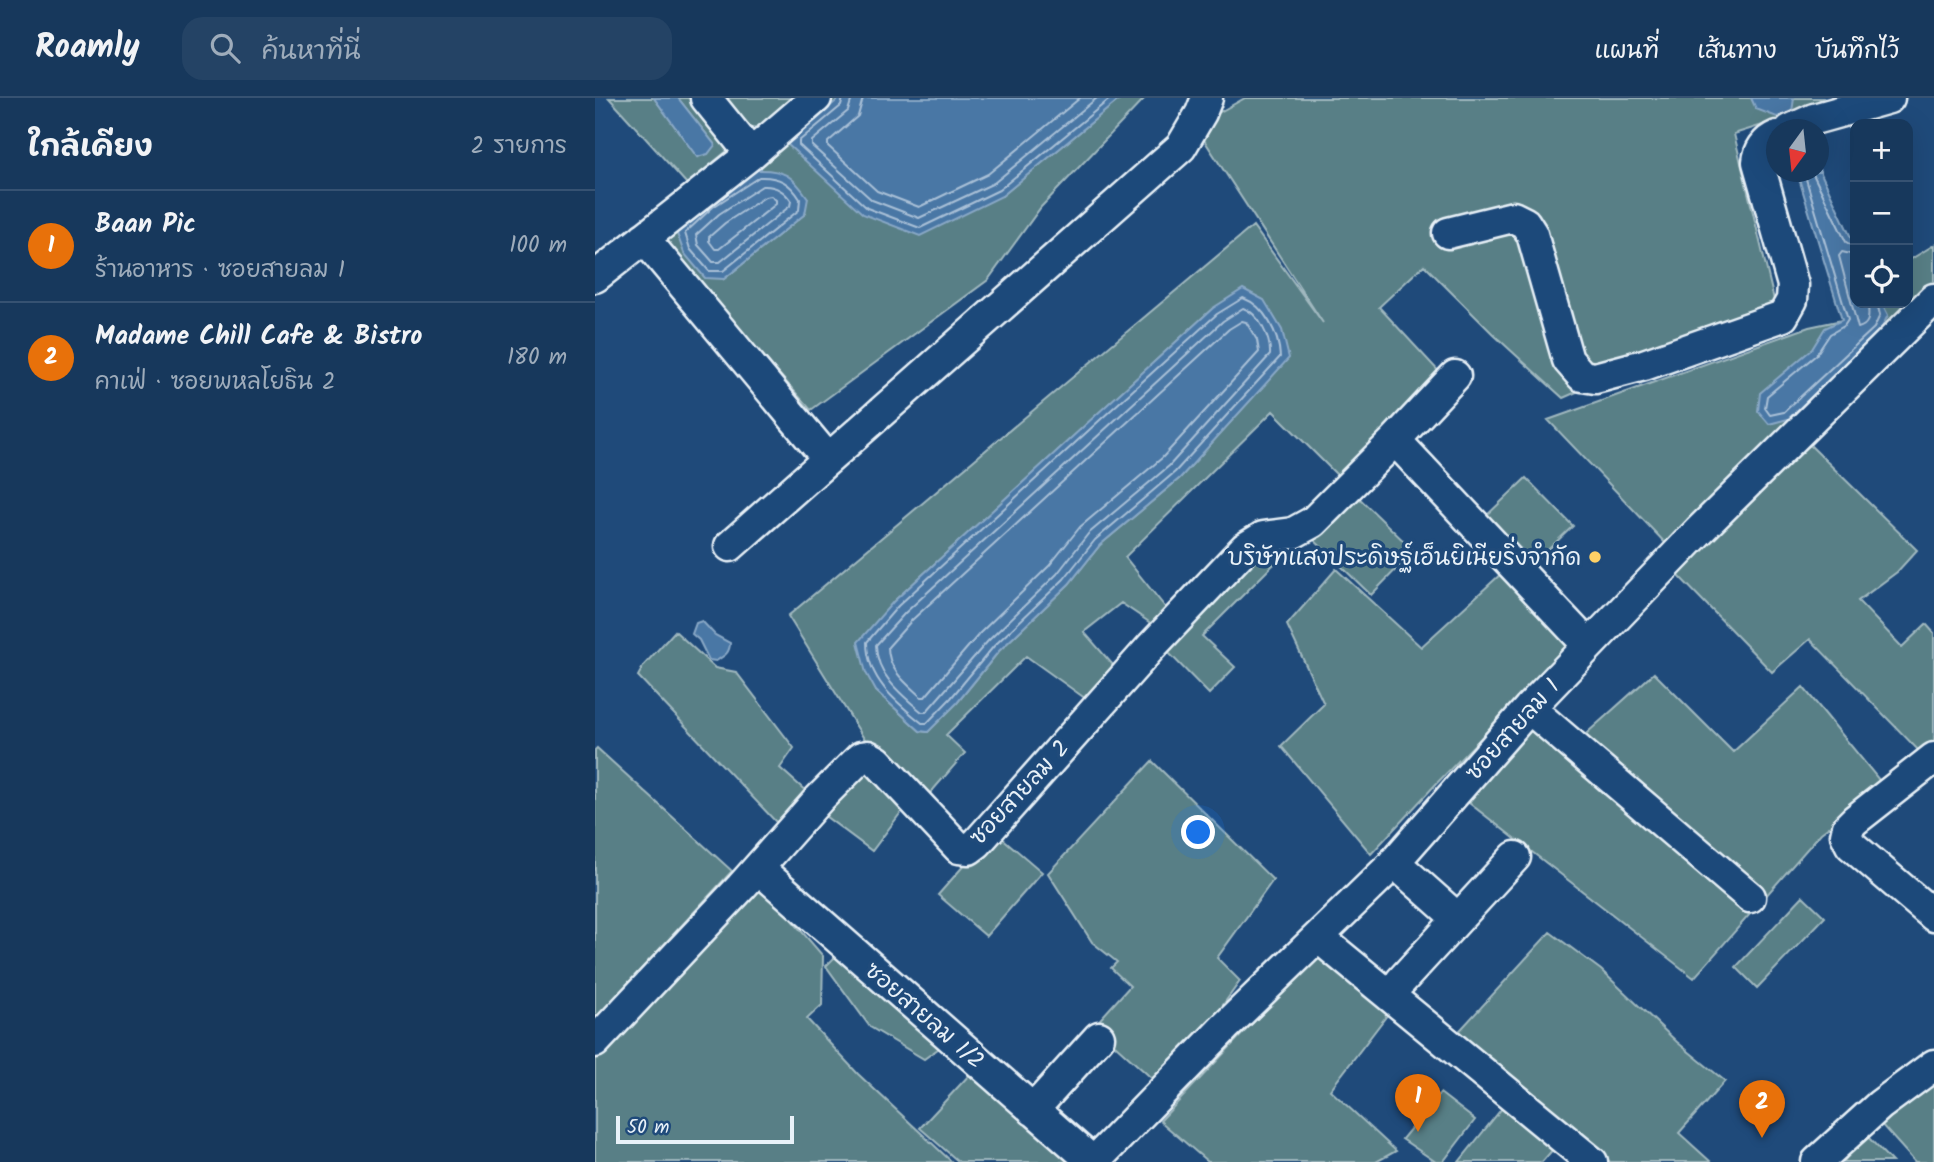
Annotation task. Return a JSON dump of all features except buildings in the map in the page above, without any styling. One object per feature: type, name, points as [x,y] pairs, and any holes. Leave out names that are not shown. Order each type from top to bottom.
[{"type":"street","points":[[706,98],[751,154]]},
{"type":"street","points":[[595,277],[751,154],[816,98]]},
{"type":"street","points":[[730,546],[1181,147],[1207,98]]},
{"type":"street","points":[[1814,119],[1853,103],[1889,98]]},
{"type":"street","points":[[1448,233],[1513,217],[1525,223],[1532,234],[1568,360],[1582,376],[1595,378],[1644,365],[1783,316],[1793,300],[1793,285],[1758,162],[1759,152],[1766,144]]},
{"type":"street","points":[[643,238],[828,459]]},
{"type":"street","name":"ซอยสายลม 1","points":[[1093,1162],[1225,1027],[1394,862],[1529,708],[1699,531],[1934,299]]},
{"type":"street","name":"ซอยสายลม 2","points":[[595,1042],[861,757],[868,756],[877,761],[959,848],[969,849],[977,844],[1152,646],[1245,548],[1263,537],[1303,529],[1395,440],[1455,376]]},
{"type":"street","points":[[1395,440],[1588,645]]},
{"type":"street","points":[[1529,708],[1750,897]]},
{"type":"street","points":[[1934,758],[1855,820],[1846,835],[1851,845],[1934,916]]},
{"type":"street","points":[[1401,981],[1515,857]]},
{"type":"street","points":[[1394,862],[1457,918]]},
{"type":"street","name":"ซอยสายลม 1/2","points":[[758,868],[1093,1162]]},
{"type":"street","points":[[1318,937],[1592,1162]]},
{"type":"street","points":[[1034,1110],[1099,1037]]},
{"type":"street","points":[[1817,1162],[1879,1105],[1934,1065]]},
{"type":"green space","points":[[609,98],[654,98],[698,157],[715,145],[678,98],[694,98],[733,146],[687,184]]},
{"type":"green space","points":[[723,98],[797,98],[764,126],[748,128]]},
{"type":"green space","points":[[821,98],[840,98],[786,143],[1002,196],[1121,98],[1145,98],[1041,207],[988,280],[811,410],[656,235]],"holes":[[[709,202],[805,214],[724,279]]]},
{"type":"green space","points":[[1245,98],[1822,98],[1804,112],[1782,119],[1766,119],[1766,124],[1734,134],[1775,304],[1563,398],[1494,335],[1424,265],[1379,307],[1443,376],[1342,480],[1273,411],[1125,557],[1173,617],[1158,628],[1121,603],[1084,632],[1120,673],[1093,704],[1026,656],[946,735],[965,753],[926,798],[863,737],[788,616],[1253,226],[1323,323],[1195,126]],"holes":[[[1213,308],[1288,358],[1180,478],[1100,545],[1069,584],[999,651],[957,703],[928,732],[920,731],[876,691],[893,602]]]},
{"type":"green space","points":[[1934,245],[1934,285],[1913,306],[1913,258]]},
{"type":"green space","points":[[1852,308],[1911,308],[1670,548],[1548,420],[1809,327],[1842,320]]},
{"type":"green space","points":[[1810,445],[1917,550],[1897,572],[1858,601],[1902,647],[1926,624],[1934,633],[1934,744],[1921,753],[1810,639],[1772,672],[1675,572]]},
{"type":"green space","points":[[1526,478],[1573,526],[1530,567],[1483,519]]},
{"type":"green space","points":[[1354,493],[1414,551],[1371,595],[1311,537]]},
{"type":"green space","points":[[1279,546],[1279,559],[1202,636],[1235,667],[1209,694],[1163,647],[1259,549]]},
{"type":"green space","points":[[1336,569],[1421,647],[1502,573],[1571,645],[1371,854],[1281,746],[1324,704],[1287,625]]},
{"type":"green space","points":[[675,631],[715,668],[736,672],[794,748],[780,768],[808,793],[777,823],[638,676],[644,665]]},
{"type":"green space","points":[[1654,673],[1733,752],[1803,687],[1884,786],[1821,833],[1694,978],[1464,799],[1533,721],[1578,741]]},
{"type":"green space","points":[[597,748],[732,871],[595,1019],[595,750]]},
{"type":"green space","points":[[1152,761],[1273,880],[1217,958],[1240,981],[1198,1040],[1157,1083],[1094,1026],[1130,986],[1111,968],[1117,962],[1092,942],[1048,873]]},
{"type":"green space","points":[[869,769],[908,803],[872,851],[825,816]]},
{"type":"green space","points":[[994,831],[1042,872],[986,936],[938,895]]},
{"type":"green space","points":[[759,882],[823,956],[822,1005],[807,1019],[858,1074],[952,1162],[595,1162],[595,1053]]},
{"type":"green space","points":[[1803,896],[1825,917],[1757,988],[1736,967]]},
{"type":"green space","points":[[1550,932],[1601,970],[1677,1042],[1725,1081],[1679,1133],[1711,1162],[1610,1162],[1453,1038]]},
{"type":"green space","points":[[1318,954],[1391,1010],[1330,1090],[1396,1151],[1376,1162],[1208,1162],[1160,1121]]},
{"type":"green space","points":[[836,956],[942,1046],[924,1059],[870,1027],[826,966]]},
{"type":"green space","points":[[972,1072],[1076,1162],[959,1162],[920,1128]]},
{"type":"green space","points":[[1934,1082],[1934,1162],[1915,1162],[1880,1123]]},
{"type":"green space","points":[[1440,1093],[1475,1120],[1443,1162],[1436,1162],[1402,1139]]},
{"type":"green space","points":[[1507,1102],[1555,1147],[1542,1162],[1459,1162]]},
{"type":"green space","points":[[1866,1135],[1892,1162],[1843,1162]]},
{"type":"water","points":[[654,98],[678,98],[715,145],[708,154],[697,157]]},
{"type":"water","points":[[840,98],[1121,98],[1002,196],[920,236],[863,214],[786,143]]},
{"type":"water","points":[[1751,98],[1794,98],[1792,112],[1777,117],[1756,109]]},
{"type":"water","points":[[757,170],[774,171],[792,179],[808,198],[805,214],[724,279],[705,278],[684,253],[676,231],[709,202]]},
{"type":"water","points":[[1800,182],[1825,182],[1850,235],[1850,308],[1884,308],[1888,315],[1880,332],[1788,419],[1769,424],[1758,411],[1760,393],[1812,349],[1825,328],[1842,320]]},
{"type":"water","points":[[1243,289],[1264,300],[1282,330],[1289,358],[1180,478],[1100,545],[1069,584],[999,651],[957,703],[928,732],[920,731],[876,691],[866,673],[858,642],[893,602],[1096,415],[1213,308]]},
{"type":"water","points":[[702,621],[715,635],[730,643],[728,652],[716,661],[709,660],[699,640],[692,634],[696,623]]},
{"type":"place","name":"บริษัทแสงประดิษฐ์เอ็นยิเนียริ่งจำกัด","points":[[1595,557]]},
{"type":"place","name":"Baan Pic","points":[[1418,1132]]},
{"type":"place","name":"Madame Chill Cafe & Bistro","points":[[1762,1138]]}]
